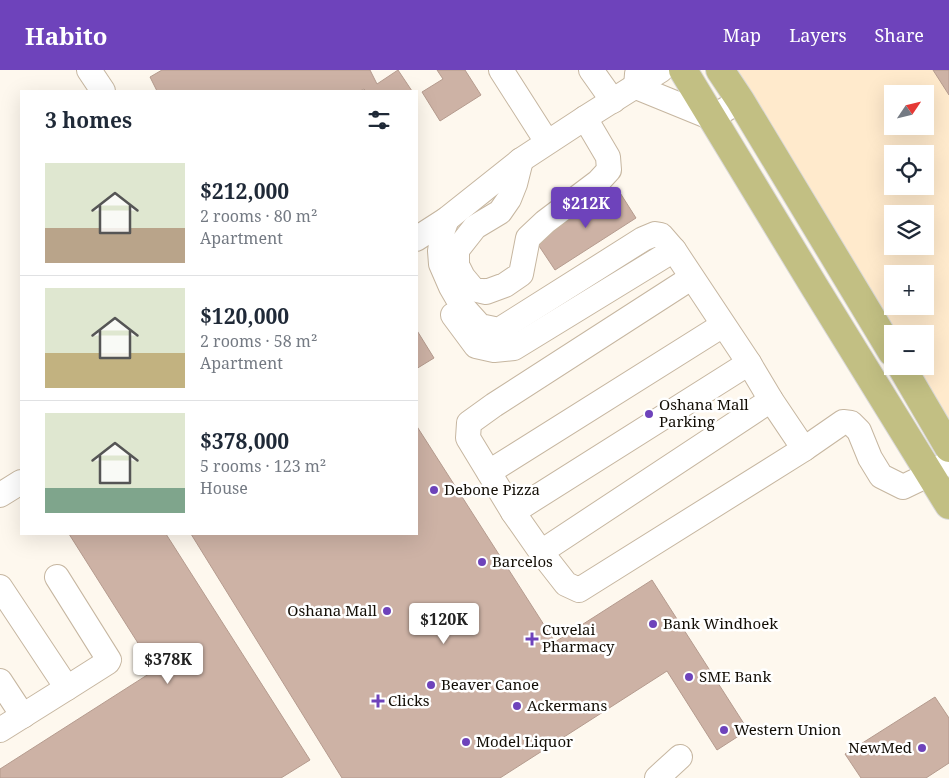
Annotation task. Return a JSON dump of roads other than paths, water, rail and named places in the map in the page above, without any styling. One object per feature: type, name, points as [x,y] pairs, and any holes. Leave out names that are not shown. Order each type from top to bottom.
[{"type":"main road","points":[[683,70],[712,118],[939,468],[949,505]]},
{"type":"main road","points":[[720,70],[884,339]]},
{"type":"main road","points":[[906,375],[949,448]]},
{"type":"lane","points":[[89,70],[102,90]]},
{"type":"lane","points":[[501,70],[547,142]]},
{"type":"lane","points":[[592,70],[613,101]]},
{"type":"lane","points":[[661,70],[636,78],[613,101],[521,160],[447,219],[421,236],[430,273],[444,303],[476,346],[494,350],[514,348],[674,250]]},
{"type":"lane","points":[[636,78],[712,118],[740,100]]},
{"type":"lane","points":[[521,160],[509,199],[500,212],[475,227],[457,250],[456,265],[473,289],[486,292],[505,285],[521,274],[528,238],[545,222],[598,182],[609,170],[608,157],[585,118]]},
{"type":"lane","points":[[447,219],[443,230],[440,251],[441,264],[451,287],[462,306],[480,326],[499,330],[643,239],[655,234],[661,235],[674,250],[804,449]]},
{"type":"lane","points":[[692,278],[469,423],[468,438],[513,512],[566,584],[579,590],[804,449],[843,422],[851,423],[859,430],[870,458],[881,476],[903,486],[939,468]]},
{"type":"lane","points":[[489,472],[723,325]]},
{"type":"lane","points":[[513,512],[749,364]]},
{"type":"lane","points":[[541,552],[771,400]]},
{"type":"lane","points":[[0,495],[20,483]]},
{"type":"lane","points":[[0,730],[109,660],[57,577]]},
{"type":"lane","points":[[0,587],[67,688]]},
{"type":"lane","points":[[0,681],[23,716]]},
{"type":"lane","points":[[657,778],[680,757]]},
{"type":"place","name":"Oshana Mall Parking","points":[[649,414]]},
{"type":"place","name":"Debone Pizza","points":[[434,490]]},
{"type":"place","name":"Barcelos","points":[[482,562]]},
{"type":"place","name":"Oshana Mall","points":[[387,611]]},
{"type":"place","name":"Bank Windhoek","points":[[653,624]]},
{"type":"place","name":"Cuvelai Pharmacy","points":[[532,639]]},
{"type":"place","name":"SME Bank","points":[[689,677]]},
{"type":"place","name":"Beaver Canoe","points":[[431,685]]},
{"type":"place","name":"Clicks","points":[[378,701]]},
{"type":"place","name":"Ackermans","points":[[517,706]]},
{"type":"place","name":"Western Union","points":[[724,730]]},
{"type":"place","name":"Model Liquor","points":[[466,742]]},
{"type":"place","name":"NewMed","points":[[922,748]]}]
